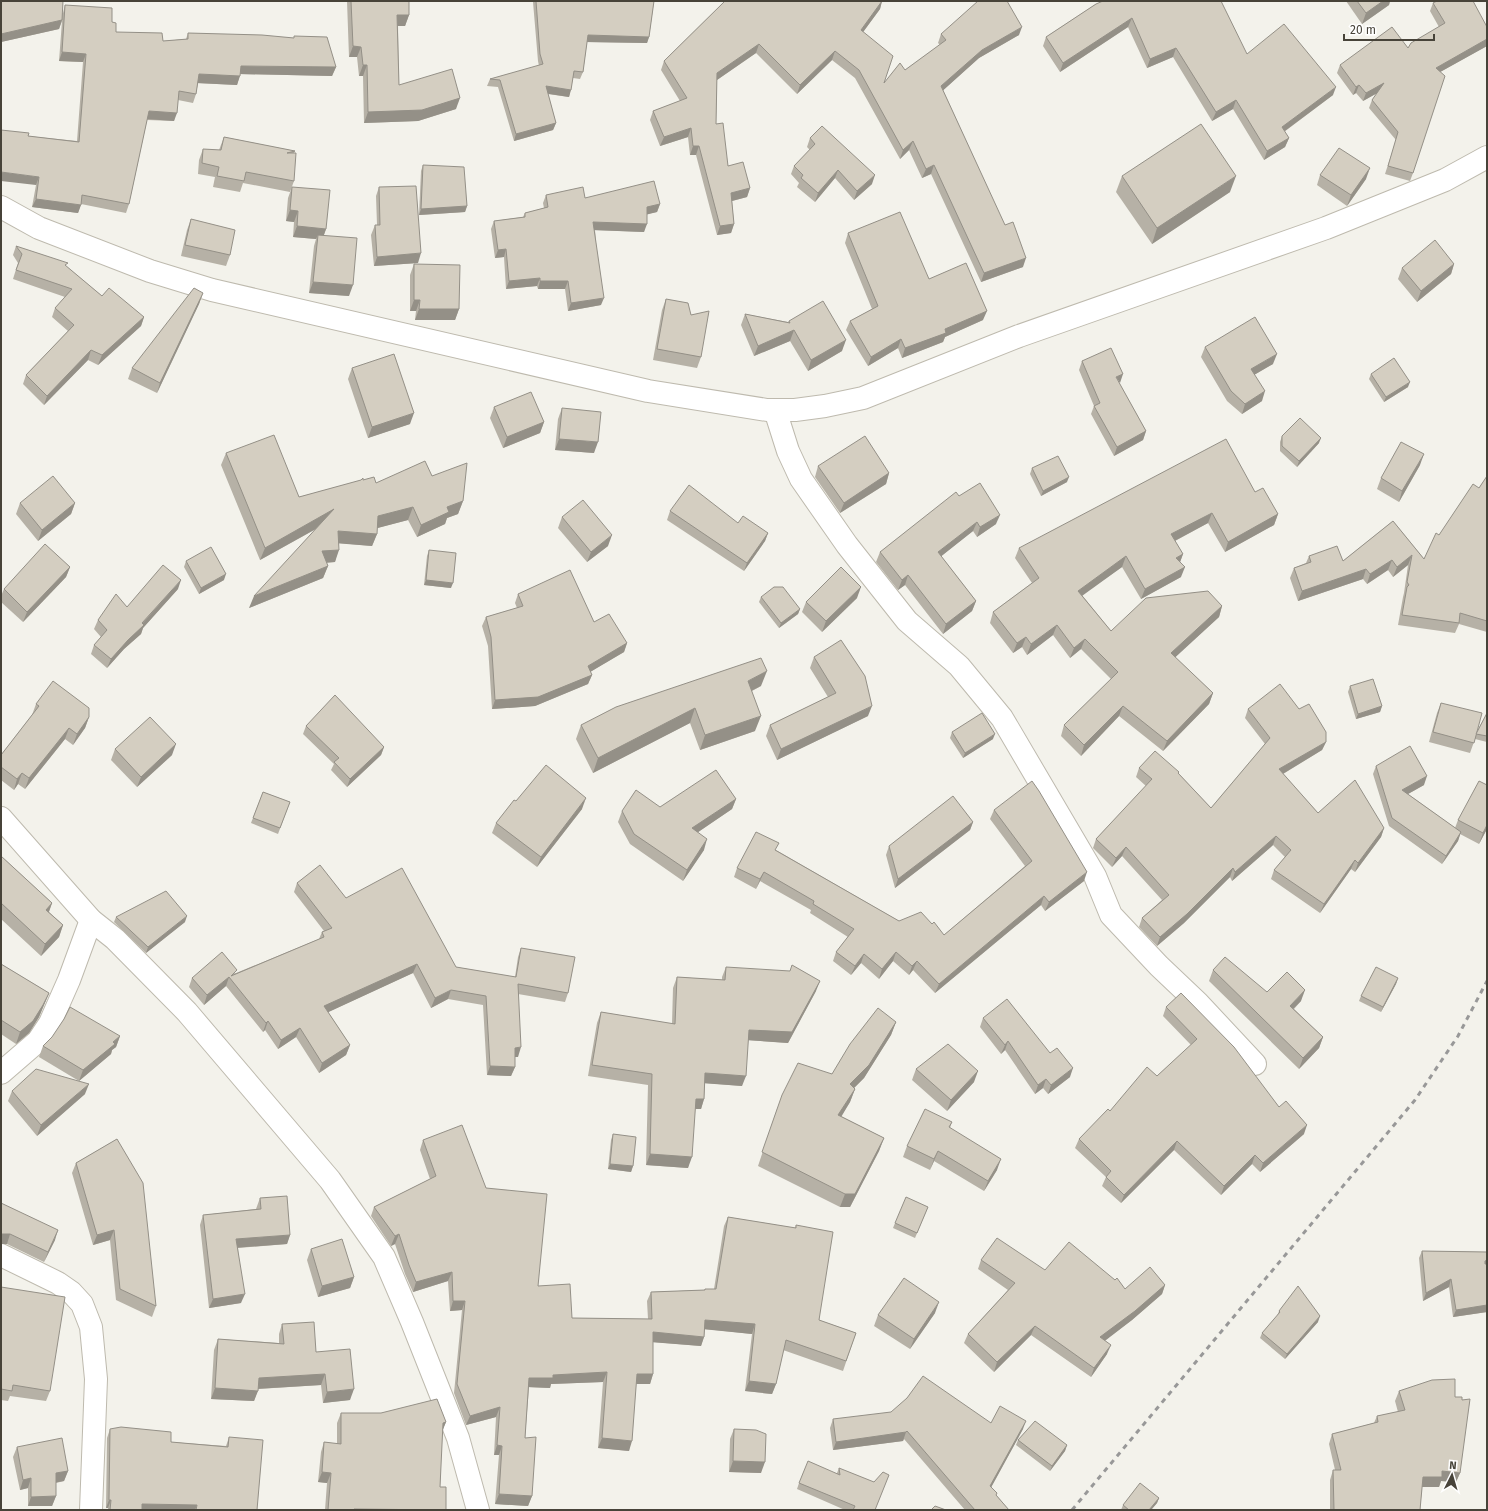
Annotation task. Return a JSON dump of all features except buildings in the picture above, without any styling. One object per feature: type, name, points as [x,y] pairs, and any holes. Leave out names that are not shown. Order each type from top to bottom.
[{"type":"street","points":[[1,207],[39,228],[150,271],[212,290],[648,391],[774,410],[795,410],[864,398],[1019,336],[1326,228],[1445,180],[1487,157]]},
{"type":"street","points":[[774,410],[788,451],[800,479],[847,544],[907,622],[959,666],[1002,718],[1096,876],[1111,915],[1159,966],[1198,1003],[1255,1064]]},
{"type":"street","points":[[1,818],[92,920],[115,939],[187,1012],[330,1180],[384,1257],[412,1322],[458,1438],[478,1510]]},
{"type":"street","points":[[1,1073],[38,1041],[50,1024],[92,920]]},
{"type":"street","points":[[1,1255],[71,1292],[82,1304],[91,1328],[96,1379],[91,1510]]},
{"type":"railway","points":[[1072,1510],[1415,1100],[1458,1036],[1487,981]]}]
